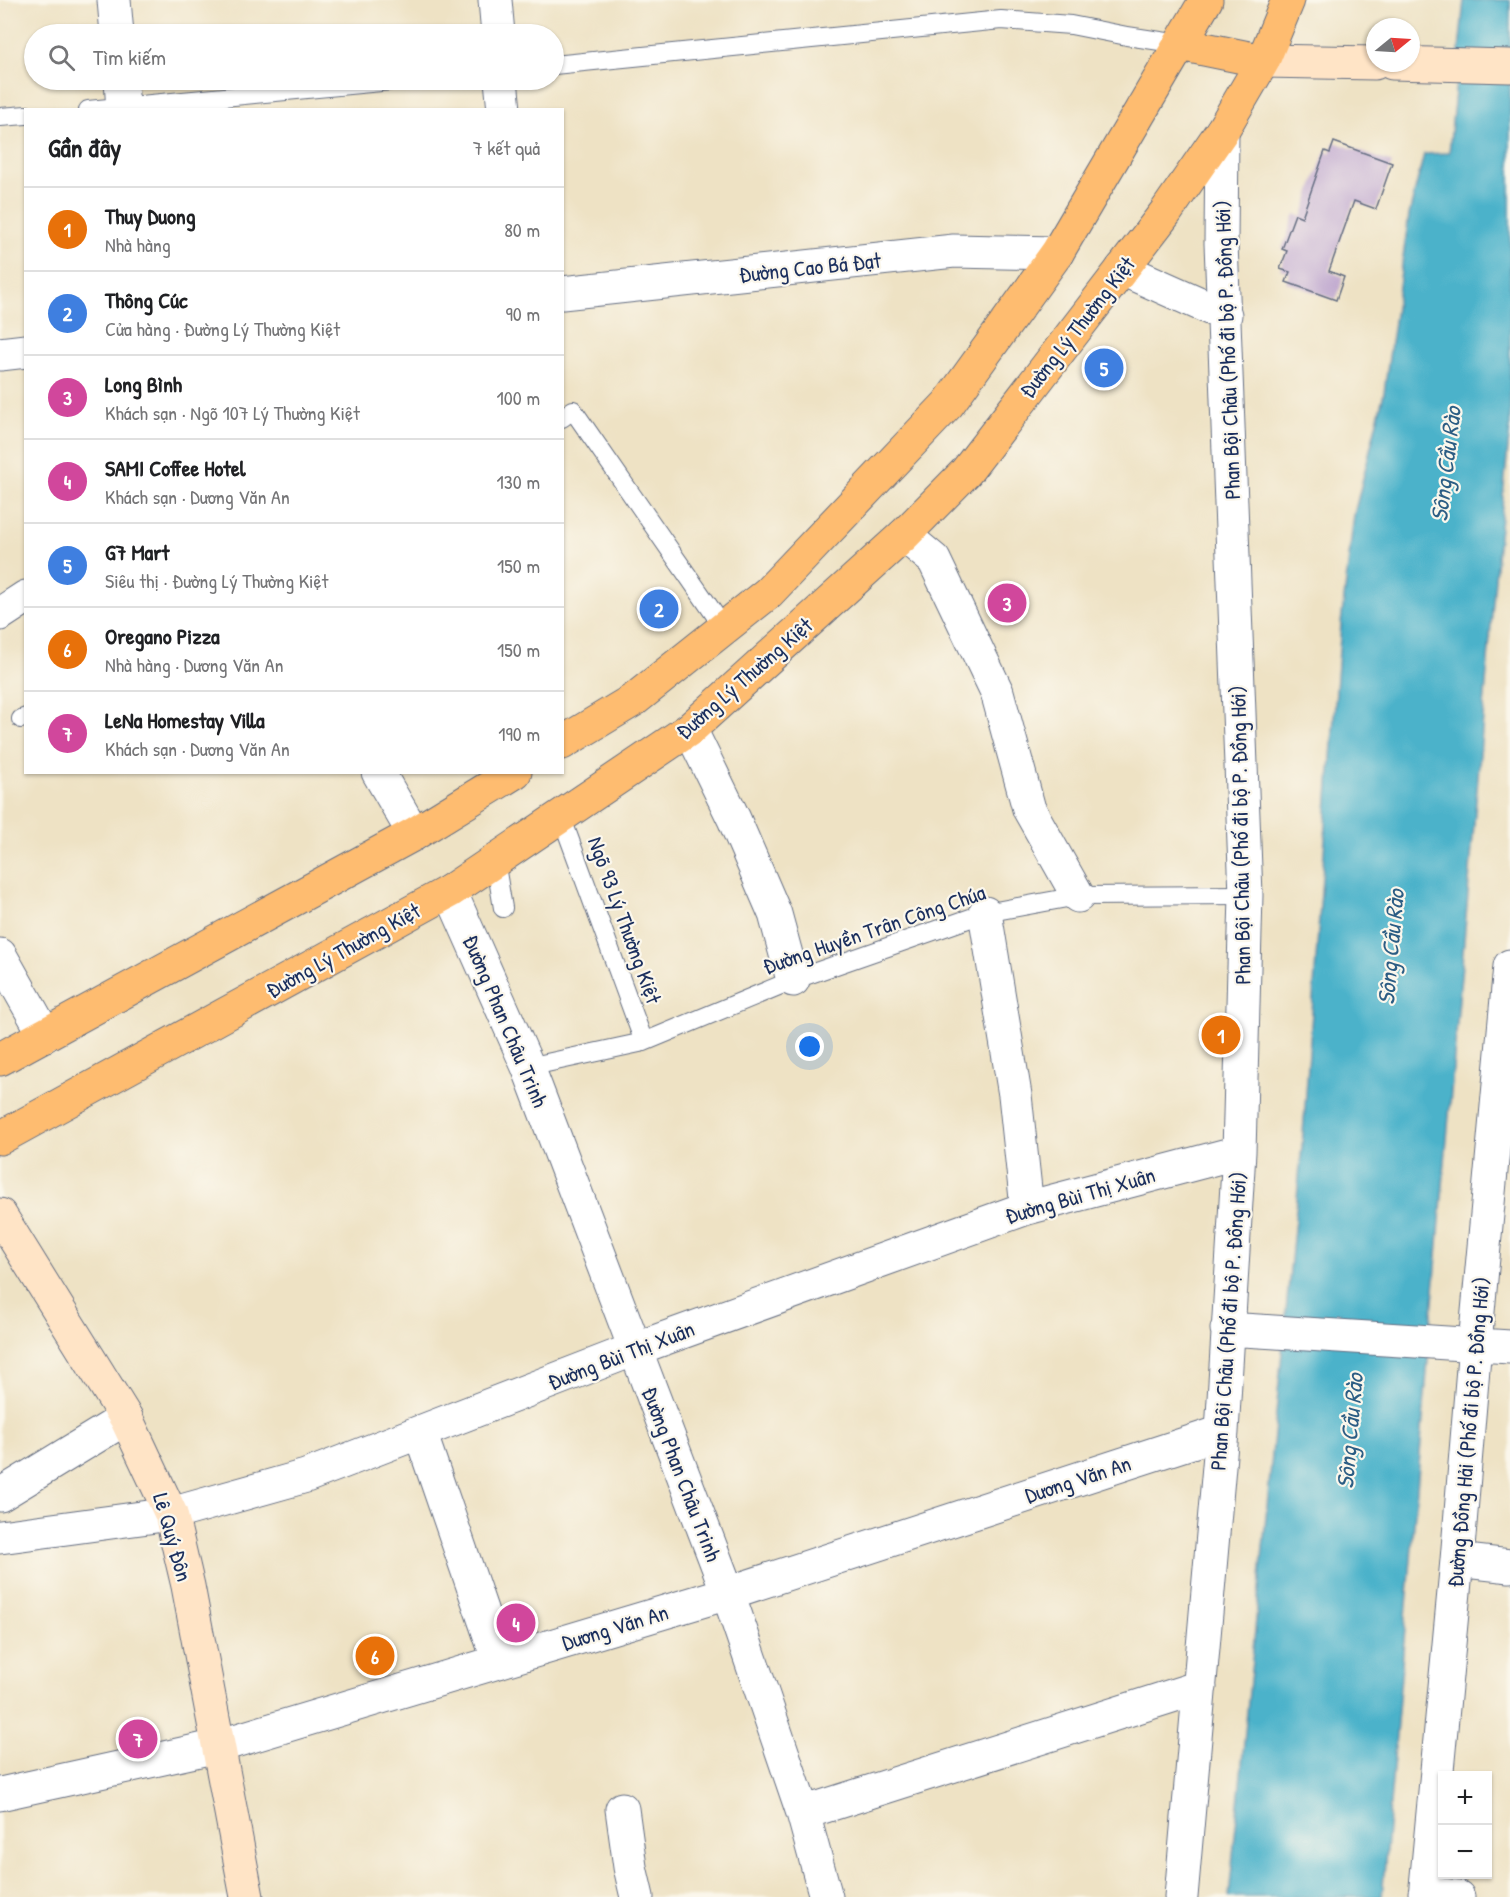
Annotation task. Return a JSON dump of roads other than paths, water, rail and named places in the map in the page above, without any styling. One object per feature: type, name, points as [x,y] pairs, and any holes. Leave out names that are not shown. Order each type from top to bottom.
[{"type":"main road","points":[[564,742],[635,699],[768,593],[948,404],[1057,253],[1206,0]]},
{"type":"main road","name":"Đường Lý Thường Kiệt","points":[[0,1138],[450,891],[690,729],[904,535],[966,472],[1166,212],[1222,131],[1263,61],[1288,0]]},
{"type":"main road","points":[[1180,44],[1263,61],[1366,63]]},
{"type":"main road","points":[[1420,63],[1510,66]]},
{"type":"main road","points":[[0,1059],[414,834],[512,774]]},
{"type":"main road","name":"Lê Quý Đôn","points":[[0,1215],[126,1418],[171,1514],[188,1586],[247,1897]]},
{"type":"street","points":[[114,0],[116,24]]},
{"type":"street","points":[[495,0],[497,24]]},
{"type":"street","points":[[502,90],[504,108]]},
{"type":"street","name":"Phan Bội Châu (Phố đi bộ P. Đồng Hới)","points":[[1181,1897],[1222,1432],[1239,1152],[1246,895],[1221,243],[1222,131]]},
{"type":"street","name":"Đường Cao Bá Đạt","points":[[564,293],[954,251],[1057,253]]},
{"type":"street","points":[[1122,269],[1225,315]]},
{"type":"street","points":[[0,354],[24,351]]},
{"type":"street","points":[[904,535],[934,560],[997,692],[1029,809],[1078,896]]},
{"type":"street","points":[[0,614],[24,598]]},
{"type":"street","points":[[690,729],[734,819],[775,914],[793,980]]},
{"type":"street","points":[[379,774],[414,834]]},
{"type":"street","name":"Đường Phan Châu Trinh","points":[[450,891],[528,1066],[728,1593],[803,1813],[826,1897]]},
{"type":"street","points":[[985,913],[1016,1095],[1028,1208]]},
{"type":"street","points":[[0,955],[45,1035]]},
{"type":"street","name":"Đường Đồng Hải (Phố đi bộ P. Đồng Hới)","points":[[1425,1895],[1457,1560],[1459,1343],[1503,1119],[1510,966]]},
{"type":"street","name":"Đường Bùi Thị Xuân","points":[[0,1537],[171,1514],[306,1476],[635,1349],[1028,1208],[1239,1152]]},
{"type":"street","points":[[1227,1329],[1510,1347]]},
{"type":"street","points":[[0,1495],[126,1418]]},
{"type":"street","points":[[420,1432],[499,1662]]},
{"type":"street","name":"Dương Văn An","points":[[0,1794],[218,1746],[728,1593],[1222,1432]]},
{"type":"street","points":[[1457,1560],[1510,1566]]},
{"type":"street","points":[[803,1813],[1200,1687]]},
{"type":"street","points":[[622,1809],[630,1866],[638,1897]]},
{"type":"street","points":[[1425,1895],[1458,1897]]},
{"type":"lane","points":[[564,64],[1001,20],[1071,25],[1180,44]]},
{"type":"lane","points":[[94,108],[122,99],[255,90]]},
{"type":"lane","points":[[0,117],[24,115]]},
{"type":"lane","points":[[564,417],[573,410],[724,628]]},
{"type":"lane","name":"Ngõ 93 Lý Thường Kiệt","points":[[561,816],[644,1042]]},
{"type":"lane","points":[[495,860],[503,908]]},
{"type":"lane","name":"Đường Huyền Trân Công Chúa","points":[[528,1066],[644,1042],[793,980],[985,913],[1078,896],[1246,895]]},
{"type":"water","name":"Sông Cầu Rào","points":[[1464,0],[1510,0],[1510,427],[1496,567],[1382,1897],[1229,1897],[1302,1147],[1341,624],[1354,515],[1384,393],[1409,215],[1424,154],[1449,153]]},
{"type":"place","name":"G7 Mart","points":[[1104,368]]},
{"type":"place","name":"Long Bình","points":[[1007,603]]},
{"type":"place","name":"Thông Cúc","points":[[659,609]]},
{"type":"place","name":"Thuy Duong","points":[[1221,1035]]},
{"type":"place","name":"SAMI Coffee Hotel","points":[[516,1623]]},
{"type":"place","name":"Oregano Pizza","points":[[375,1656]]},
{"type":"place","name":"LeNa Homestay Villa","points":[[138,1739]]}]
